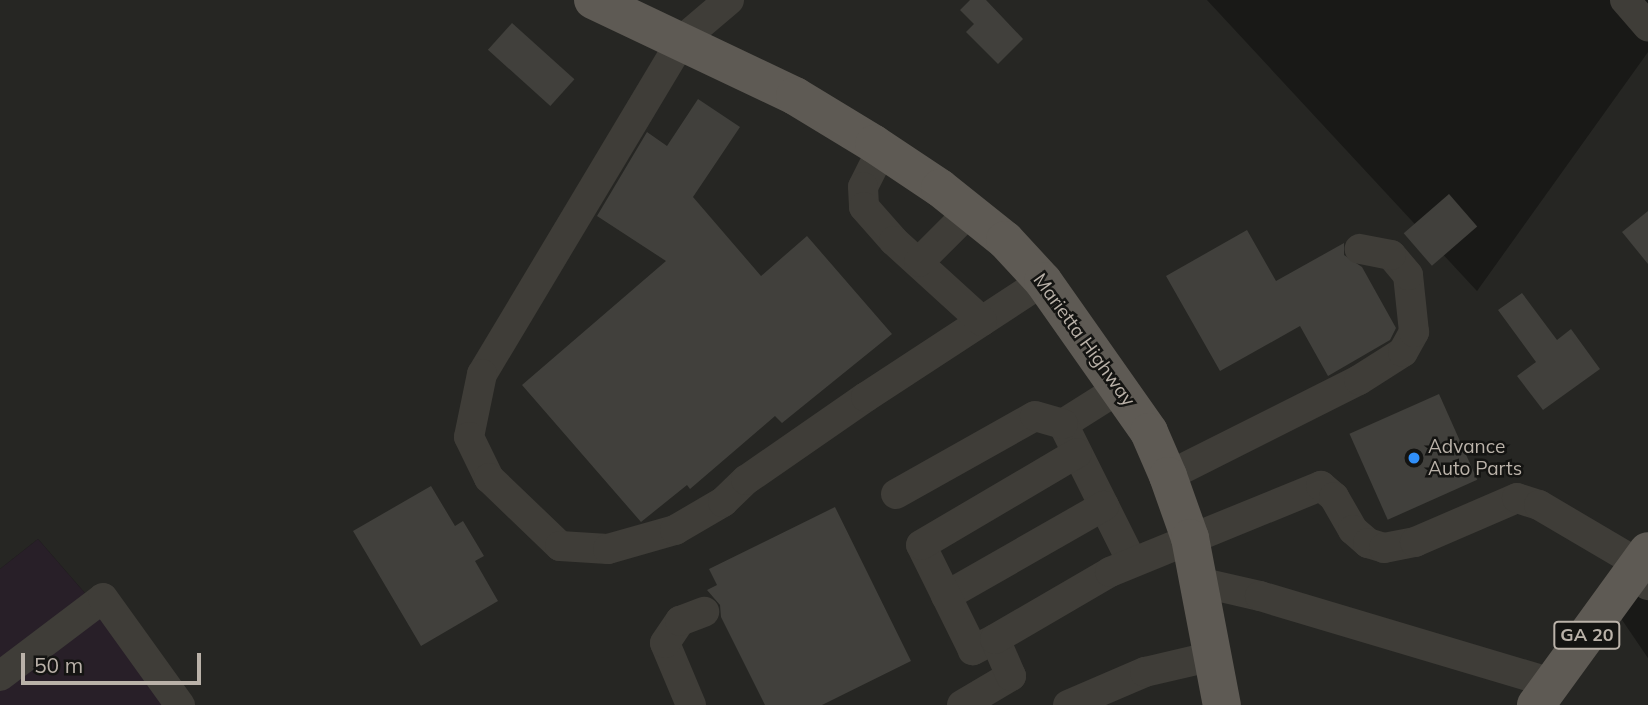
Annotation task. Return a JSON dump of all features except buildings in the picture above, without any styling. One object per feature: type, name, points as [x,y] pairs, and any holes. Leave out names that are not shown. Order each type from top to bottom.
[{"type":"main road","name":"Marietta Highway","points":[[593,0],[795,96],[882,149],[969,212],[1043,281],[1149,432],[1168,476],[1189,538],[1222,705]]},
{"type":"main road","name":"GA 20","points":[[1544,694],[1645,567]]},
{"type":"street","points":[[729,0],[682,40],[482,374],[469,437],[489,478],[559,546],[608,550],[675,530],[723,502],[768,465],[1043,281]]},
{"type":"street","points":[[1625,0],[1648,26]]},
{"type":"street","points":[[882,149],[863,187],[864,207],[982,321]]},
{"type":"street","points":[[919,262],[969,212]]},
{"type":"street","points":[[1168,476],[1359,380],[1403,352],[1414,332],[1408,275],[1391,255],[1360,249]]},
{"type":"street","points":[[896,494],[1034,416],[1063,424],[1120,388]]},
{"type":"street","points":[[1063,424],[1132,562]]},
{"type":"street","points":[[1077,453],[920,545],[973,650],[1132,562],[1321,486],[1334,497],[1353,530],[1367,543],[1384,548],[1415,542],[1517,498],[1539,505],[1645,567]]},
{"type":"street","points":[[946,596],[1104,506]]},
{"type":"street","points":[[1199,582],[1261,596],[1544,694]]},
{"type":"street","points":[[0,676],[103,598],[180,705]]},
{"type":"street","points":[[691,705],[665,643],[680,621],[704,612]]},
{"type":"street","points":[[962,705],[1011,676],[995,639]]},
{"type":"street","points":[[1068,705],[1109,696],[1214,656]]},
{"type":"shaded area","points":[[0,0],[1207,0],[1477,291],[1648,52],[1648,564],[1616,611],[1648,658],[1648,705],[182,705],[38,539],[0,569]]},
{"type":"shaded area","points":[[38,539],[182,705],[0,705],[0,569]]},
{"type":"place","name":"Advance Auto Parts","points":[[1414,458]]}]
